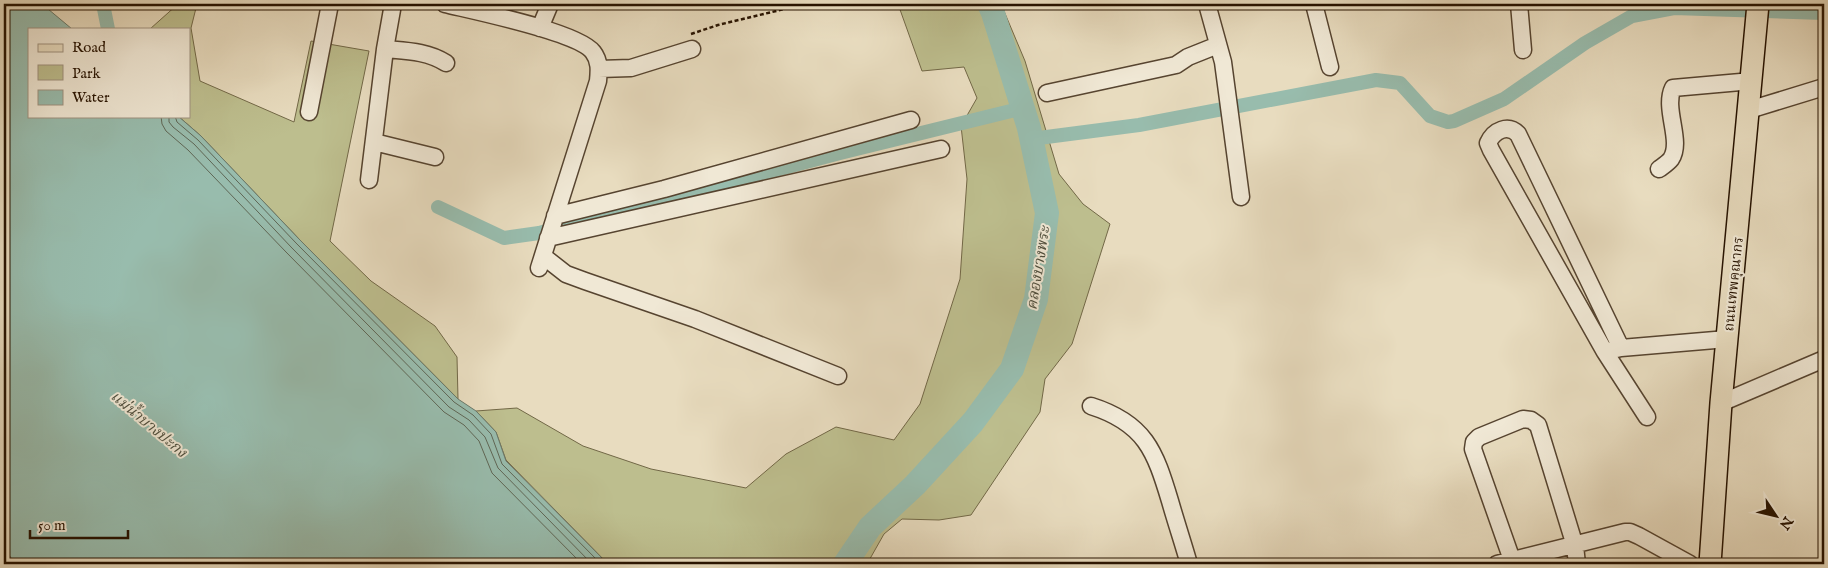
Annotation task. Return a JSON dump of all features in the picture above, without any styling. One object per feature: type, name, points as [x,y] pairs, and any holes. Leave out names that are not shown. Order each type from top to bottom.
[{"type":"main road","name":"ถนนเทพคุณากร","points":[[1710,564],[1721,403],[1758,4]]},
{"type":"street","points":[[309,112],[330,4]]},
{"type":"street","points":[[369,180],[385,49],[393,4]]},
{"type":"street","points":[[445,4],[540,28],[574,39],[592,50],[598,59],[598,81],[541,262],[585,281],[695,318],[838,376]]},
{"type":"street","points":[[540,28],[550,4]]},
{"type":"street","points":[[1207,4],[1218,45],[1227,96],[1241,197]]},
{"type":"street","points":[[1314,4],[1330,67]]},
{"type":"street","points":[[1519,4],[1522,50]]},
{"type":"street","points":[[599,69],[631,68],[691,42]]},
{"type":"street","points":[[1047,94],[1176,65],[1188,57],[1218,45]]},
{"type":"street","points":[[385,49],[425,53],[435,56],[446,63]]},
{"type":"street","points":[[1659,169],[1670,160],[1674,153],[1675,140],[1670,94],[1673,88],[1752,82]]},
{"type":"street","points":[[1749,110],[1824,87]]},
{"type":"street","points":[[556,216],[664,190],[911,120]]},
{"type":"street","points":[[1621,348],[1518,134],[1513,129],[1507,128],[1499,132],[1491,137],[1488,142],[1490,150],[1605,352],[1647,416]]},
{"type":"street","points":[[374,142],[435,157]]},
{"type":"street","points":[[548,238],[941,149]]},
{"type":"street","points":[[1605,352],[1621,348],[1727,339]]},
{"type":"street","points":[[1721,403],[1824,359]]},
{"type":"street","points":[[1091,406],[1110,412],[1128,423],[1143,438],[1158,462],[1189,564]]},
{"type":"street","points":[[1577,564],[1575,546],[1538,425],[1531,420],[1523,419],[1479,436],[1474,442],[1473,449],[1505,562],[1575,546],[1625,532],[1630,532],[1690,564]]},
{"type":"path","points":[[691,42],[718,25],[805,4]]},
{"type":"green space","points":[[178,4],[197,4],[191,28],[200,81],[294,122],[311,41],[369,51],[330,241],[371,281],[435,326],[457,357],[458,399],[299,239],[201,136],[180,118],[190,118],[190,28],[151,28]]},
{"type":"green space","points":[[898,4],[1001,4],[1025,61],[1059,174],[1083,204],[1110,224],[1072,344],[1045,379],[1040,412],[971,515],[939,520],[902,519],[884,534],[867,564],[608,564],[506,460],[496,432],[476,411],[517,408],[583,446],[651,469],[746,488],[786,454],[836,427],[894,440],[920,404],[960,279],[967,179],[961,126],[977,98],[964,67],[922,71]]},
{"type":"water","name":"แม่น้ำบางปะกง","points":[[4,4],[42,4],[71,28],[28,28],[28,118],[180,118],[201,136],[299,239],[458,399],[476,411],[496,432],[506,461],[608,564],[15,564],[4,547]]},
{"type":"waterway","points":[[103,4],[108,28]]},
{"type":"waterway","name":"คลองบางพระ","points":[[845,564],[870,527],[915,485],[973,422],[1012,369],[1036,299],[1047,213],[1029,128],[989,4]]},
{"type":"waterway","points":[[1031,139],[1139,125],[1376,80],[1400,83],[1430,116],[1448,122],[1504,99],[1585,43],[1632,16],[1674,8],[1824,13]]},
{"type":"waterway","points":[[438,207],[504,238],[539,233],[840,153],[1023,108]]}]
